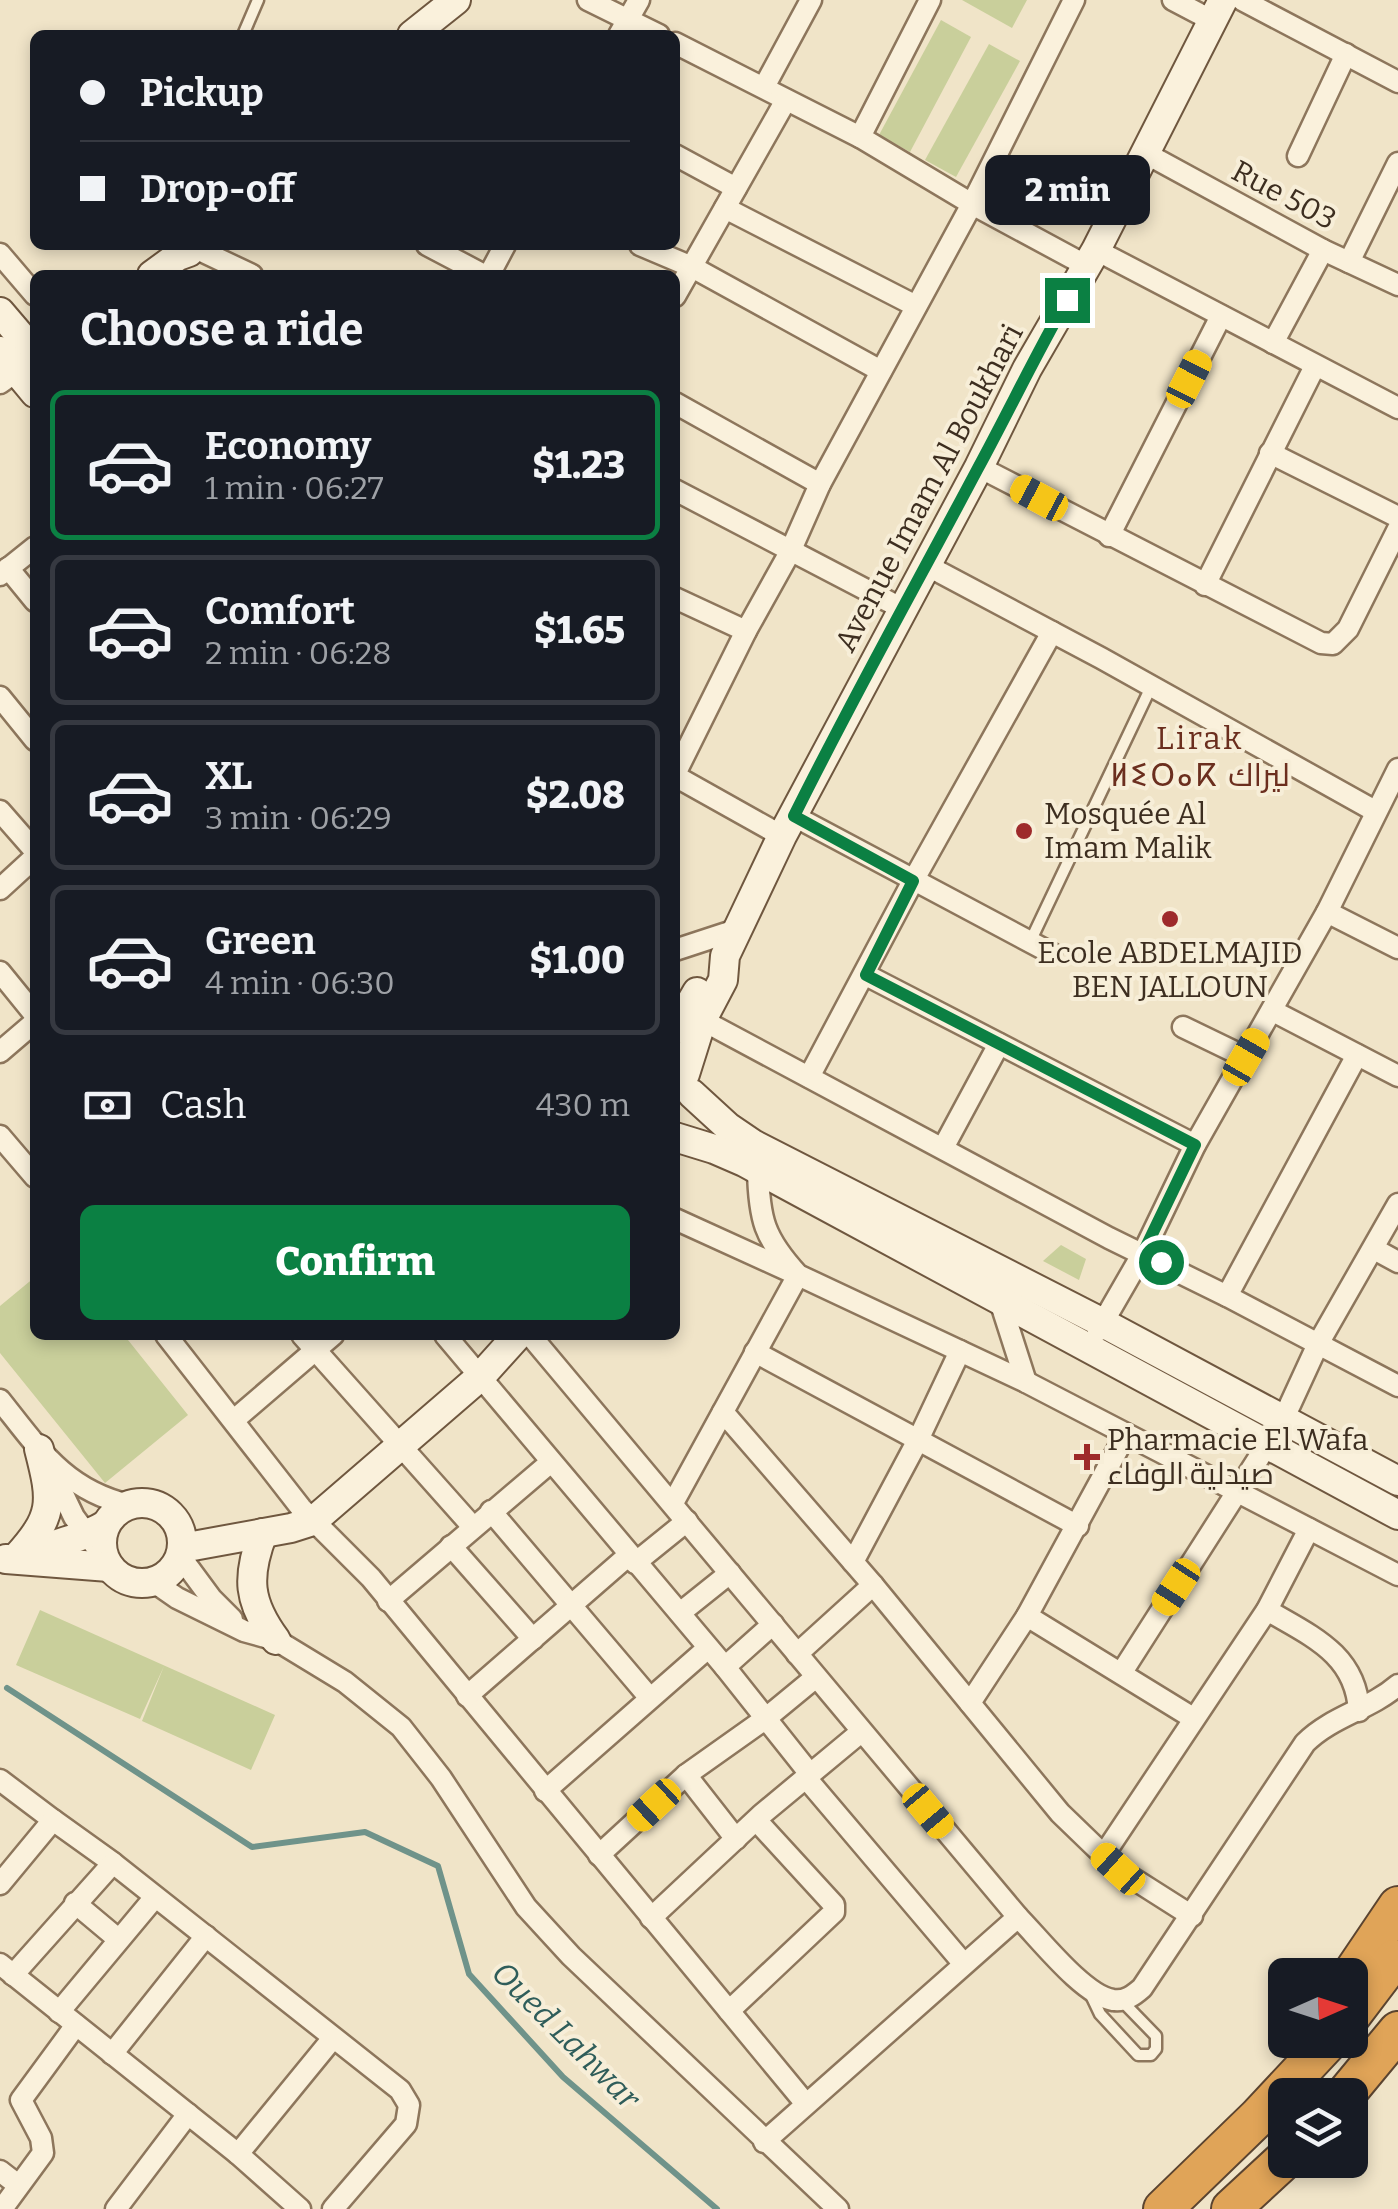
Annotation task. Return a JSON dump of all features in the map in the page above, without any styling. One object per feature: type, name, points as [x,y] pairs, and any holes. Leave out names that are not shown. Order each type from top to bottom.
[{"type":"highway","points":[[1363,1958],[1398,1906]]},
{"type":"highway","points":[[1368,1993],[1398,1953]]},
{"type":"highway","points":[[1358,2078],[1398,2031]]},
{"type":"highway","points":[[1368,2094],[1398,2057]]},
{"type":"highway","points":[[1139,2209],[1284,2058]]},
{"type":"highway","points":[[1163,2209],[1258,2118],[1313,2058]]},
{"type":"highway","points":[[1231,2209],[1268,2175]]},
{"type":"highway","points":[[1262,2209],[1293,2178]]},
{"type":"street","points":[[588,0],[629,18]]},
{"type":"street","points":[[764,87],[810,0]]},
{"type":"street","points":[[860,137],[930,0]]},
{"type":"street","points":[[680,765],[746,630],[790,552],[820,484],[972,204],[1074,0]]},
{"type":"street","points":[[1173,0],[1218,10]]},
{"type":"street","points":[[1242,0],[1398,82]]},
{"type":"street","points":[[417,30],[444,2]]},
{"type":"street","name":"Avenue Imam Al Boukhari","points":[[687,992],[731,943],[901,608],[979,467],[1027,369],[1092,258],[1218,10]]},
{"type":"street","points":[[680,45],[860,137],[972,204],[1221,316],[1398,408]]},
{"type":"street","points":[[1298,156],[1346,54]]},
{"type":"street","points":[[680,287],[786,100]]},
{"type":"street","name":"Rue 503","points":[[1145,153],[1322,250],[1398,285]]},
{"type":"street","points":[[680,158],[736,188]]},
{"type":"street","points":[[1348,262],[1398,163]]},
{"type":"street","points":[[725,208],[916,306]]},
{"type":"street","points":[[437,250],[477,270]]},
{"type":"street","points":[[652,250],[692,267],[881,371]]},
{"type":"street","points":[[1274,343],[1322,250]]},
{"type":"street","points":[[0,254],[30,290]]},
{"type":"street","points":[[159,270],[178,256],[190,255],[236,270]]},
{"type":"street","points":[[0,312],[22,376]]},
{"type":"street","points":[[1109,536],[1221,316]]},
{"type":"street","points":[[1205,585],[1316,366]]},
{"type":"street","points":[[680,406],[820,484]]},
{"type":"street","points":[[1270,454],[1398,517]]},
{"type":"street","points":[[979,467],[1314,640],[1334,644],[1348,629],[1398,530]]},
{"type":"street","points":[[680,493],[901,608]]},
{"type":"street","points":[[30,551],[4,572],[30,595]]},
{"type":"street","points":[[926,565],[1375,811]]},
{"type":"street","points":[[680,600],[746,630]]},
{"type":"street","points":[[809,1077],[1052,632]]},
{"type":"street","points":[[0,696],[30,734]]},
{"type":"street","points":[[1089,1348],[1143,1253],[1195,1145],[1327,912],[1398,768]]},
{"type":"street","points":[[680,777],[913,881],[1051,953]]},
{"type":"street","points":[[0,811],[30,848]]},
{"type":"street","points":[[0,889],[30,859]]},
{"type":"street","points":[[1327,912],[1398,948]]},
{"type":"street","points":[[680,949],[731,943]]},
{"type":"street","name":"Avenue Imam Al Boukhari","points":[[680,1127],[688,1116],[684,1077],[702,1020],[723,980],[731,943]]},
{"type":"street","points":[[0,972],[30,1012]]},
{"type":"street","points":[[866,975],[1195,1145]]},
{"type":"street","points":[[1273,1011],[1398,1076]]},
{"type":"street","points":[[702,1020],[1109,1238],[1398,1386]]},
{"type":"street","points":[[0,1052],[30,1024]]},
{"type":"street","points":[[1183,1027],[1246,1057]]},
{"type":"street","points":[[943,1148],[999,1044]]},
{"type":"street","points":[[1226,1296],[1357,1056]]},
{"type":"street","points":[[684,1077],[728,1127],[753,1144],[1103,1323],[1398,1481]]},
{"type":"street","points":[[0,1136],[30,1163]]},
{"type":"street","points":[[680,1136],[758,1170],[1398,1515]]},
{"type":"street","points":[[758,1170],[758,1203],[764,1229],[798,1274]]},
{"type":"street","points":[[1282,1420],[1318,1344],[1398,1204]]},
{"type":"street","points":[[680,1221],[1026,1382],[1398,1576]]},
{"type":"street","points":[[1374,1249],[1398,1262]]},
{"type":"street","points":[[673,1503],[798,1274]]},
{"type":"street","points":[[1000,1301],[1026,1382]]},
{"type":"street","points":[[170,1340],[313,1521],[352,1557],[806,2104]]},
{"type":"street","points":[[449,1340],[725,1667],[808,1776],[963,1963]]},
{"type":"street","points":[[181,1552],[313,1521],[481,1376],[513,1340]]},
{"type":"street","points":[[534,1340],[1018,1916],[1086,1986],[1106,1998],[1122,2000],[1142,1988],[1305,1743],[1329,1723],[1359,1711],[1398,1685]]},
{"type":"street","points":[[234,1420],[309,1343],[473,1527]]},
{"type":"street","points":[[853,1562],[960,1351]]},
{"type":"street","points":[[755,1352],[1078,1526]]},
{"type":"street","points":[[0,1400],[43,1454],[101,1546],[129,1582],[154,1582],[165,1576],[181,1552],[182,1538],[174,1520]]},
{"type":"street","points":[[723,1412],[873,1585],[1060,1813],[1118,1869],[1192,1916]]},
{"type":"street","points":[[970,1702],[1027,1616],[1126,1434]]},
{"type":"street","points":[[1122,1672],[1267,1444]]},
{"type":"street","points":[[43,1454],[68,1478],[100,1498],[129,1505],[154,1505],[174,1520],[260,1534]]},
{"type":"street","points":[[14,1558],[42,1528],[50,1509],[43,1454]]},
{"type":"street","points":[[388,1600],[551,1462]]},
{"type":"street","points":[[101,1546],[120,1509],[129,1505]]},
{"type":"street","points":[[491,1511],[649,1697]]},
{"type":"street","points":[[467,1696],[572,1605],[688,1521]]},
{"type":"street","points":[[1103,1856],[1267,1610],[1309,1529]]},
{"type":"street","points":[[260,1534],[250,1582],[260,1614],[276,1640]]},
{"type":"street","points":[[14,1558],[52,1546],[101,1546]]},
{"type":"street","points":[[14,1558],[101,1546]]},
{"type":"street","points":[[450,1546],[533,1639]]},
{"type":"street","points":[[181,1552],[210,1598],[244,1631]]},
{"type":"street","points":[[680,1613],[730,1573]]},
{"type":"street","points":[[154,1582],[244,1631],[276,1640],[345,1682],[401,1728],[441,1778],[526,1907],[571,1956],[838,2209]]},
{"type":"street","points":[[797,1654],[873,1585]]},
{"type":"street","points":[[1267,1610],[1312,1637],[1346,1666],[1355,1684],[1359,1711]]},
{"type":"street","points":[[1027,1616],[1193,1718]]},
{"type":"street","points":[[725,1667],[772,1624]]},
{"type":"street","points":[[545,1791],[708,1648]]},
{"type":"street","points":[[599,1855],[686,1776],[816,1677]]},
{"type":"street","points":[[651,1918],[861,1732]]},
{"type":"street","points":[[686,1776],[736,1839]]},
{"type":"street","points":[[0,1780],[114,1863],[400,2090],[409,2105],[406,2124],[333,2209]]},
{"type":"street","points":[[0,1884],[53,1820]]},
{"type":"street","points":[[729,2011],[834,1912],[834,1906],[756,1821]]},
{"type":"street","points":[[114,1863],[7,1970],[238,2154],[300,2209]]},
{"type":"street","points":[[59,2012],[155,1896]]},
{"type":"street","points":[[75,1903],[118,1939]]},
{"type":"street","points":[[764,2142],[1018,1916]]},
{"type":"street","points":[[112,2054],[206,1936]]},
{"type":"street","points":[[2,2209],[42,2153],[43,2145],[21,2100],[76,2025]]},
{"type":"street","points":[[238,2154],[332,2038]]},
{"type":"street","points":[[116,2209],[188,2114]]},
{"type":"street","points":[[0,2171],[18,2185]]},
{"type":"lane","points":[[245,30],[258,0]]},
{"type":"lane","points":[[1030,942],[1151,686]]},
{"type":"lane","points":[[1086,1986],[1100,2014],[1138,2055],[1151,2054],[1156,2050],[1156,2036],[1122,2000]]},
{"type":"green space","points":[[962,0],[1027,0],[1012,28]]},
{"type":"green space","points":[[941,20],[971,37],[910,152],[879,135]]},
{"type":"green space","points":[[989,44],[1020,61],[956,177],[925,160]]},
{"type":"green space","points":[[1061,1245],[1086,1259],[1079,1280],[1043,1261]]},
{"type":"green space","points":[[30,1281],[30,1340],[128,1340],[188,1415],[105,1483],[0,1353],[0,1306]]},
{"type":"green space","points":[[40,1610],[275,1715],[251,1770],[142,1721],[164,1666],[140,1719],[16,1665]]},
{"type":"waterway","name":"Oued Lahwar","points":[[7,1688],[252,1847],[365,1832],[438,1866],[469,1974],[563,2077],[717,2209]]},
{"type":"place","name":"Mosquée Al Imam Malik","points":[[1024,831]]},
{"type":"place","name":"Ecole ABDELMAJID BEN JALLOUN","points":[[1170,919]]},
{"type":"place","name":"Pharmacie El Wafa صيدلية الوفاء","points":[[1087,1457]]},
{"type":"district","name":"Lirak ⵍⵉⵔⴰⴽ ليراك","points":[[1200,756]]},
{"type":"route","points":[[1067,300],[1027,369],[794,816],[913,881],[866,975],[1195,1145],[1143,1253],[1161,1262]]}]
